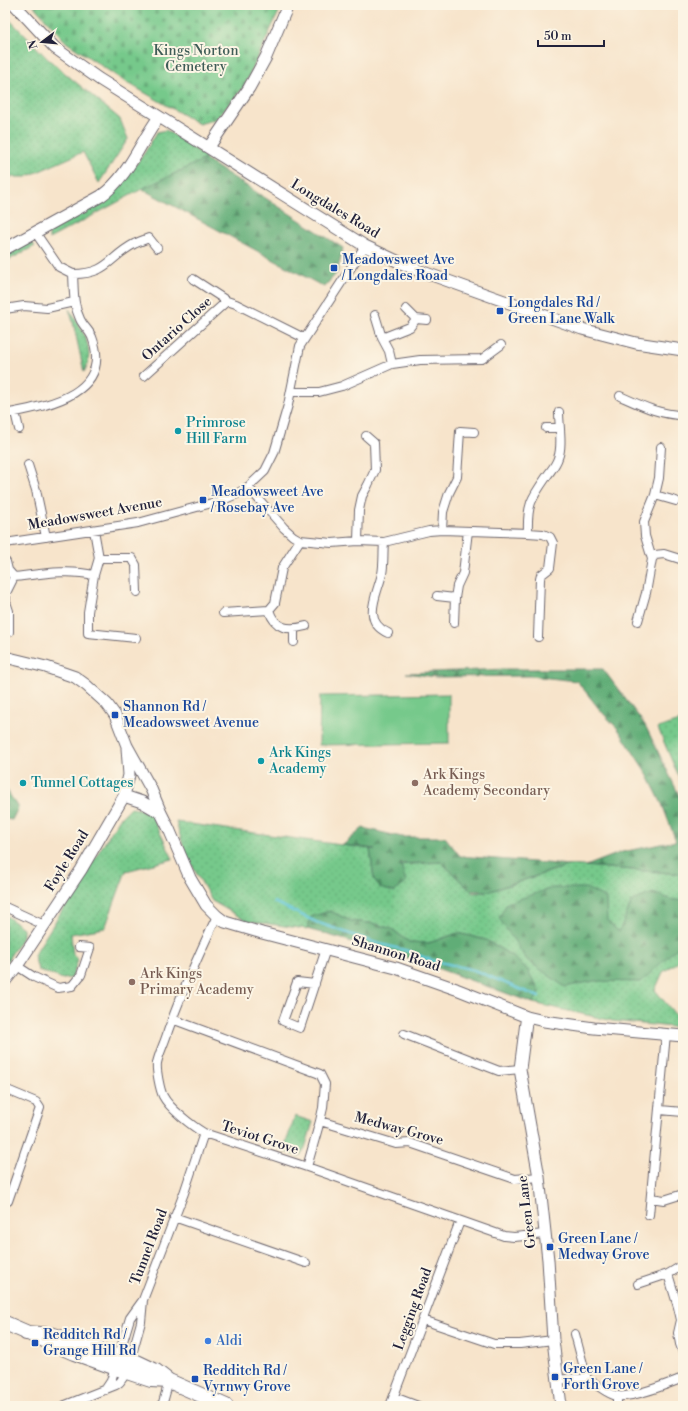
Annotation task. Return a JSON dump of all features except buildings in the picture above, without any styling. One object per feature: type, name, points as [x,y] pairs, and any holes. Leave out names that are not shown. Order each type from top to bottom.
[{"type":"highway","points":[[5,1323],[26,1333],[54,1335],[122,1364],[156,1370],[169,1381],[226,1406]]},
{"type":"street","name":"Longdales Road","points":[[15,5],[55,48],[159,117],[365,246],[412,268],[582,329],[636,343],[683,350]]},
{"type":"street","points":[[209,147],[249,88],[266,58],[288,5]]},
{"type":"street","points":[[5,249],[101,196],[112,188],[127,169],[159,117]]},
{"type":"street","points":[[35,232],[59,267],[73,274],[84,274],[101,269],[134,244],[148,238],[158,248]]},
{"type":"street","name":"Meadowsweet Avenue","points":[[5,543],[138,523],[223,500],[248,487],[265,471],[274,453],[291,392],[300,346],[365,246]]},
{"type":"street","points":[[5,414],[48,405],[70,396],[83,387],[94,374],[96,354],[92,337],[81,321],[74,302],[73,274]]},
{"type":"street","points":[[193,279],[227,301],[304,338]]},
{"type":"street","name":"Ontario Close","points":[[144,376],[227,301]]},
{"type":"street","points":[[5,309],[24,306],[47,308],[74,302]]},
{"type":"street","points":[[406,309],[416,320],[426,320]]},
{"type":"street","points":[[375,315],[382,338],[389,351],[392,364]]},
{"type":"street","points":[[382,338],[410,327],[416,320]]},
{"type":"street","points":[[291,392],[319,392],[342,386],[392,364],[420,360],[482,359],[500,345]]},
{"type":"street","points":[[620,396],[647,408],[661,412],[683,415]]},
{"type":"street","points":[[15,412],[19,430]]},
{"type":"street","points":[[528,533],[527,515],[530,503],[559,457],[559,412]]},
{"type":"street","points":[[546,428],[559,428]]},
{"type":"street","points":[[442,530],[443,512],[449,493],[457,476],[460,431],[474,432]]},
{"type":"street","points":[[358,542],[359,510],[362,496],[375,470],[374,443],[366,436]]},
{"type":"street","points":[[638,621],[646,593],[652,559],[645,536],[644,522],[660,478],[661,447]]},
{"type":"street","points":[[28,465],[36,490],[46,537]]},
{"type":"street","points":[[248,487],[284,528],[300,540],[332,542],[384,542],[442,530],[528,533],[543,534],[550,537],[553,543],[550,568],[541,575],[540,579],[538,637]]},
{"type":"street","points":[[655,495],[676,502]]},
{"type":"street","points":[[94,530],[99,558],[94,575],[88,612],[88,633],[136,638]]},
{"type":"street","points":[[454,623],[455,598],[457,586],[463,573],[468,531]]},
{"type":"street","points":[[223,613],[269,610],[275,603],[282,568],[300,540]]},
{"type":"street","points":[[384,542],[382,574],[376,592],[373,611],[374,622],[388,633]]},
{"type":"street","points":[[652,559],[655,555],[664,554],[683,560]]},
{"type":"street","points":[[99,558],[132,558],[136,565],[137,592]]},
{"type":"street","points":[[6,562],[8,570],[14,577]]},
{"type":"street","points":[[14,577],[55,572],[94,575]]},
{"type":"street","points":[[9,632],[9,611],[6,602],[6,592],[14,577]]},
{"type":"street","points":[[437,596],[455,598]]},
{"type":"street","points":[[269,610],[272,619],[276,624],[282,627],[294,629],[306,626]]},
{"type":"street","points":[[294,629],[294,642]]},
{"type":"street","name":"Shannon Road","points":[[5,657],[53,669],[66,674],[83,682],[102,698],[115,715],[127,746],[145,776],[190,878],[206,905],[225,922],[396,968],[544,1022],[683,1036]]},
{"type":"street","name":"Foyle Road","points":[[5,981],[17,966],[81,870],[124,796],[129,775],[127,746]]},
{"type":"street","points":[[129,775],[145,776]]},
{"type":"street","points":[[148,805],[151,789]]},
{"type":"street","name":"Shannon Road","points":[[124,796],[142,802],[161,814]]},
{"type":"street","points":[[5,906],[44,925]]},
{"type":"street","name":"Teviot Grove","points":[[217,916],[194,963],[172,1019],[157,1064],[159,1082],[163,1096],[172,1107],[197,1129],[204,1133],[504,1236],[514,1237],[545,1234]]},
{"type":"street","points":[[17,966],[34,978],[58,988],[72,986],[81,975],[90,948],[79,947]]},
{"type":"street","points":[[314,984],[297,982],[283,1021],[300,1028],[326,949]]},
{"type":"street","name":"Green Lane","points":[[527,1017],[520,1069],[539,1177],[553,1340],[561,1406]]},
{"type":"street","points":[[172,1019],[320,1074],[325,1084],[320,1121],[306,1167]]},
{"type":"street","points":[[404,1034],[499,1071],[520,1069]]},
{"type":"street","points":[[649,1215],[666,1034]]},
{"type":"street","points":[[5,1089],[36,1102],[40,1108],[6,1200]]},
{"type":"street","points":[[660,1110],[683,1112]]},
{"type":"street","name":"Medway Grove","points":[[320,1121],[396,1144],[410,1143],[515,1179],[539,1177]]},
{"type":"street","name":"Tunnel Road","points":[[122,1364],[133,1346],[141,1322],[143,1300],[204,1133]]},
{"type":"street","points":[[651,1198],[664,1200],[683,1194]]},
{"type":"street","points":[[174,1217],[306,1263]]},
{"type":"street","name":"Legging Road","points":[[390,1406],[460,1221]]},
{"type":"street","points":[[638,1284],[668,1274],[683,1265]]},
{"type":"street","points":[[668,1274],[681,1320],[678,1333],[683,1352]]},
{"type":"street","points":[[63,1406],[105,1390],[120,1382],[130,1318],[143,1300]]},
{"type":"street","points":[[423,1320],[494,1344],[520,1344],[553,1340]]},
{"type":"street","points":[[575,1334],[587,1379]]},
{"type":"street","points":[[105,1390],[122,1364]]},
{"type":"street","points":[[558,1380],[587,1379],[617,1396],[635,1394],[683,1378]]},
{"type":"street","points":[[162,1406],[169,1381]]},
{"type":"street","points":[[617,1396],[617,1406]]},
{"type":"street","points":[[394,1397],[418,1406]]},
{"type":"green space","name":"Kings Norton Cemetery","points":[[33,5],[282,5],[244,87],[216,119],[199,124],[121,79],[66,42]]},
{"type":"green space","points":[[5,15],[48,59],[120,119],[128,139],[99,183],[83,152],[26,177],[5,177]]},
{"type":"green space","points":[[166,130],[205,156],[205,159],[142,189],[49,239],[49,233],[52,228],[103,201],[119,188],[145,152],[157,132]]},
{"type":"green space","points":[[205,159],[343,248],[337,273],[324,287],[142,189]]},
{"type":"green space","points":[[27,242],[31,242],[35,246],[5,262],[5,255]]},
{"type":"green space","points":[[69,309],[86,339],[88,347],[88,363],[84,372],[73,322]]},
{"type":"green space","points":[[506,669],[603,669],[645,725],[683,803],[683,874],[586,866],[622,852],[676,841],[662,804],[646,772],[618,729],[600,710],[577,681],[530,676],[436,677],[406,673]]},
{"type":"green space","points":[[449,694],[449,743],[319,745],[320,696]]},
{"type":"green space","points":[[683,720],[683,787],[658,728]]},
{"type":"green space","points":[[5,787],[18,808],[12,820],[5,819]]},
{"type":"green space","points":[[130,808],[140,809],[151,814],[173,859],[126,871],[105,928],[71,934],[73,954],[78,960],[72,978],[63,979],[38,970],[34,955],[120,818]]},
{"type":"green space","points":[[176,822],[370,849],[374,879],[400,865],[441,862],[473,893],[491,891],[570,865],[683,874],[683,959],[663,972],[655,990],[683,1024],[683,1028],[613,1021],[533,1003],[540,992],[512,956],[486,940],[458,933],[429,943],[409,942],[392,929],[376,924],[351,921],[330,911],[311,917],[307,929],[247,921],[212,901],[186,855]]},
{"type":"green space","points":[[363,828],[402,837],[445,837],[460,856],[570,865],[490,891],[471,891],[441,862],[401,864],[406,883],[394,892],[380,888],[374,879],[370,849],[375,849],[343,845]]},
{"type":"green space","points":[[552,888],[586,888],[606,898],[607,921],[619,932],[632,901],[653,893],[673,900],[683,900],[683,942],[641,982],[594,981],[565,987],[527,960],[499,918],[507,903]]},
{"type":"green space","points":[[330,911],[351,921],[376,924],[392,929],[409,942],[429,943],[458,933],[486,940],[512,956],[527,969],[540,992],[533,1003],[409,958],[307,929],[311,917]]},
{"type":"green space","points":[[5,915],[23,928],[23,936],[5,964]]},
{"type":"green space","points":[[295,1116],[313,1122],[305,1148],[299,1157],[283,1151]]},
{"type":"waterway","points":[[274,902],[316,922],[373,942],[408,951],[431,960],[474,970],[539,997]]},
{"type":"place","name":"Meadowsweet Ave / Longdales Road","points":[[334,268]]},
{"type":"place","name":"Longdales Rd / Green Lane Walk","points":[[500,311]]},
{"type":"place","name":"Primrose Hill Farm","points":[[178,431]]},
{"type":"place","name":"Meadowsweet Ave / Rosebay Ave","points":[[203,500]]},
{"type":"place","name":"Shannon Rd / Meadowsweet Avenue","points":[[115,715]]},
{"type":"place","name":"Ark Kings Academy","points":[[261,761]]},
{"type":"place","name":"Tunnel Cottages","points":[[23,783]]},
{"type":"place","name":"Ark Kings Academy Secondary","points":[[415,783]]},
{"type":"place","name":"Ark Kings Primary Academy","points":[[132,982]]},
{"type":"place","name":"Green Lane / Medway Grove","points":[[550,1247]]},
{"type":"place","name":"Aldi","points":[[208,1341]]},
{"type":"place","name":"Redditch Rd / Grange Hill Rd","points":[[35,1343]]},
{"type":"place","name":"Green Lane / Forth Grove","points":[[555,1377]]},
{"type":"place","name":"Redditch Rd / Vyrnwy Grove","points":[[195,1379]]}]
